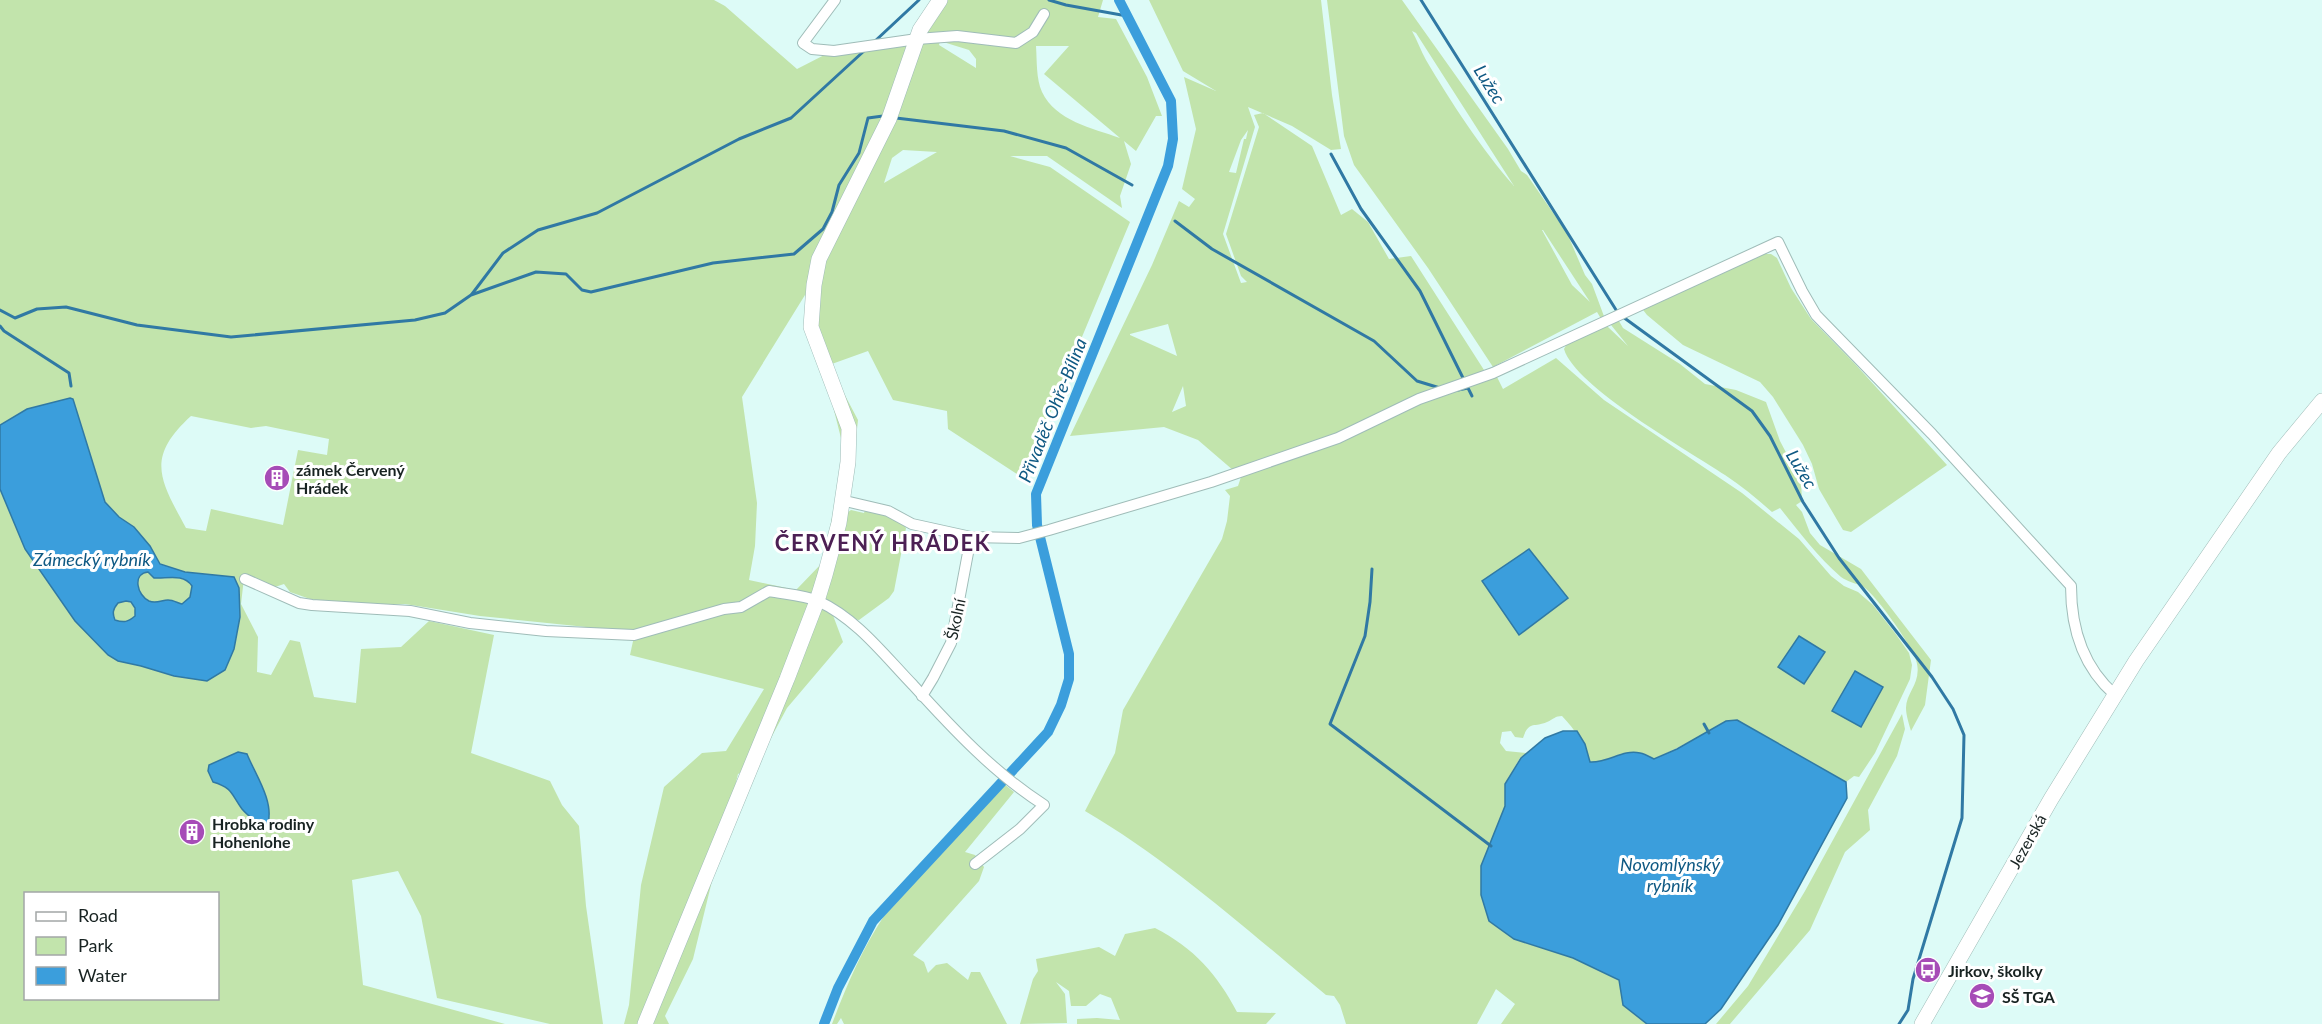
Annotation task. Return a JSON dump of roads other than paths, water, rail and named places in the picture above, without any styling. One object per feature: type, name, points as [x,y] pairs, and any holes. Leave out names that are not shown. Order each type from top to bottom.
[{"type":"street","points":[[835,0],[803,43],[812,49],[834,51],[917,39],[957,36],[1016,43],[1033,32],[1044,14]]},
{"type":"street","points":[[645,1024],[817,601],[838,523],[848,462],[849,428],[811,327],[814,285],[819,259],[891,113],[920,30],[940,0]]},
{"type":"street","points":[[841,500],[888,511],[912,524],[971,537],[989,539],[1027,536],[1049,530],[1211,482],[1338,438],[1419,399],[1493,373],[1778,242],[1816,315],[1926,427],[2071,586],[2071,607],[2087,664],[2100,683],[2115,695]]},
{"type":"street","name":"Jezerská","points":[[1922,1024],[2050,799],[2136,661],[2279,453],[2322,401]]},
{"type":"street","name":"Školní","points":[[922,696],[951,643],[971,537]]},
{"type":"street","points":[[245,579],[298,603],[410,611],[470,623],[546,631],[634,635],[724,609],[741,607],[769,591],[817,601],[857,626],[922,696],[997,771],[1015,787],[1044,805],[1020,829],[975,864]]},
{"type":"water","name":"Zámecký rybník","points":[[73,399],[105,502],[119,517],[134,527],[150,546],[160,564],[185,572],[234,577],[239,588],[240,617],[234,649],[225,670],[207,681],[174,676],[118,661],[108,655],[75,621],[25,549],[0,489],[0,425],[27,409]],"holes":[[[148,572],[154,578],[184,579],[192,586],[190,597],[182,604],[170,600],[149,601],[139,590],[138,585],[140,577]],[[131,602],[135,608],[135,616],[126,621],[115,620],[113,613],[115,607],[118,603]]]},
{"type":"water","points":[[1529,549],[1568,598],[1519,635],[1482,581]]},
{"type":"water","points":[[1799,636],[1825,652],[1804,684],[1778,667]]},
{"type":"water","points":[[1855,671],[1883,687],[1861,727],[1832,711]]},
{"type":"water","name":"Novomlýnský rybník","points":[[1737,720],[1846,782],[1847,798],[1778,925],[1721,1009],[1705,1024],[1647,1024],[1623,1005],[1619,980],[1573,958],[1514,939],[1489,921],[1481,895],[1481,866],[1505,806],[1505,784],[1521,758],[1545,738],[1563,731],[1577,731],[1585,744],[1590,762],[1633,752],[1642,753],[1654,759],[1677,749],[1726,721]]},
{"type":"water","points":[[238,752],[247,754],[266,797],[268,823],[261,826],[244,811],[228,789],[213,782],[208,771],[209,765]]},
{"type":"waterway","points":[[874,42],[919,0]]},
{"type":"waterway","points":[[1049,0],[1127,16]]},
{"type":"waterway","name":"Přivaděč Ohře-Bílina","points":[[824,1024],[838,988],[873,921],[1048,732],[1061,705],[1069,679],[1069,654],[1037,525],[1036,494],[1168,166],[1173,139],[1171,101],[1119,0]]},
{"type":"waterway","name":"Lužec","points":[[1421,0],[1618,313]]},
{"type":"waterway","points":[[472,294],[503,253],[538,230],[597,213],[739,139],[791,118],[864,51]]},
{"type":"waterway","points":[[0,310],[15,318],[37,309],[66,307],[137,325],[231,337],[415,320],[445,313],[471,295],[536,272],[566,274],[582,290],[591,292],[713,263],[794,254],[823,229],[832,212],[839,185],[859,153],[868,118],[883,116]]},
{"type":"waterway","points":[[896,118],[1004,131],[1066,148],[1132,185]]},
{"type":"waterway","points":[[1331,154],[1361,209],[1420,291],[1465,382]]},
{"type":"waterway","points":[[1175,221],[1212,249],[1374,341],[1417,381],[1440,388]]},
{"type":"waterway","name":"Lužec","points":[[1623,317],[1752,411],[1770,436],[1803,502],[1839,558],[1932,677],[1953,709],[1964,735],[1962,818],[1913,979],[1908,1010],[1899,1024]]},
{"type":"waterway","points":[[0,326],[4,331],[69,373],[71,386]]},
{"type":"waterway","points":[[1453,391],[1468,388],[1472,396]]},
{"type":"waterway","points":[[1372,569],[1365,636],[1330,724],[1491,846]]},
{"type":"waterway","points":[[1704,724],[1709,733]]},
{"type":"place","name":"zámek Červený Hrádek","points":[[277,478]]},
{"type":"place","name":"Hrobka rodiny Hohenlohe","points":[[192,832]]},
{"type":"place","name":"Jirkov, školky","points":[[1928,970]]},
{"type":"place","name":"SŠ TGA","points":[[1982,996]]},
{"type":"district","name":"ČERVENÝ HRÁDEK","points":[[883,542]]}]
